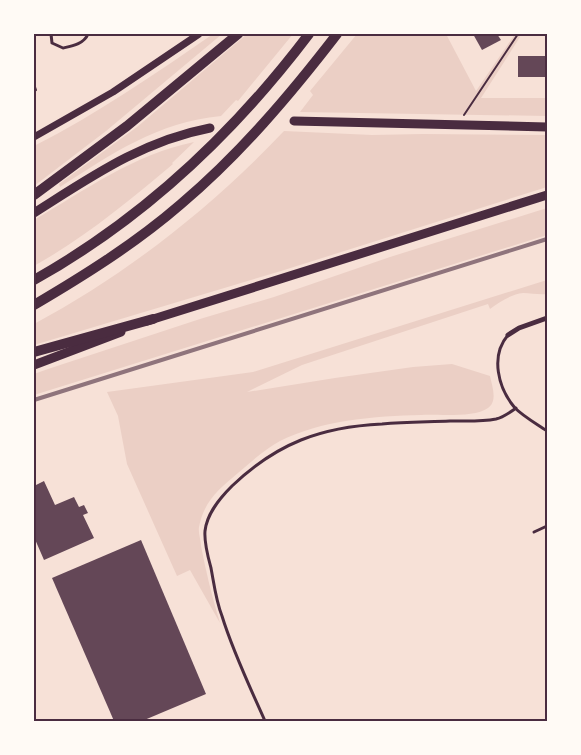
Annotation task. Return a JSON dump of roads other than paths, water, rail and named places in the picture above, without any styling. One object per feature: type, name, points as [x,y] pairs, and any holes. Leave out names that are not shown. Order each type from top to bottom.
[{"type":"highway","points":[[34,195],[127,126],[238,34]]},
{"type":"highway","points":[[34,280],[114,229],[186,171],[256,100],[309,34]]},
{"type":"highway","points":[[34,305],[119,252],[193,194],[258,130],[295,88],[337,34]]},
{"type":"highway","points":[[34,352],[153,319]]},
{"type":"main road","points":[[294,121],[547,127]]},
{"type":"main road","points":[[34,213],[136,151],[171,138],[210,128]]},
{"type":"main road","points":[[34,365],[153,319],[547,195]]},
{"type":"street","points":[[34,137],[112,92],[199,34]]},
{"type":"street","points":[[508,335],[519,328],[547,318]]},
{"type":"lane","points":[[51,34],[52,43],[63,48],[81,42],[87,38],[88,34]]},
{"type":"lane","points":[[508,335],[500,349],[497,365],[503,386],[516,408],[547,431]]},
{"type":"lane","points":[[265,721],[230,640],[221,614],[208,555],[205,531],[212,512],[223,495],[246,473],[266,458],[292,443],[322,433],[345,427],[382,424],[486,420],[505,416],[516,408]]},
{"type":"lane","points":[[534,532],[547,526]]},
{"type":"railway","points":[[34,400],[547,239]]}]
